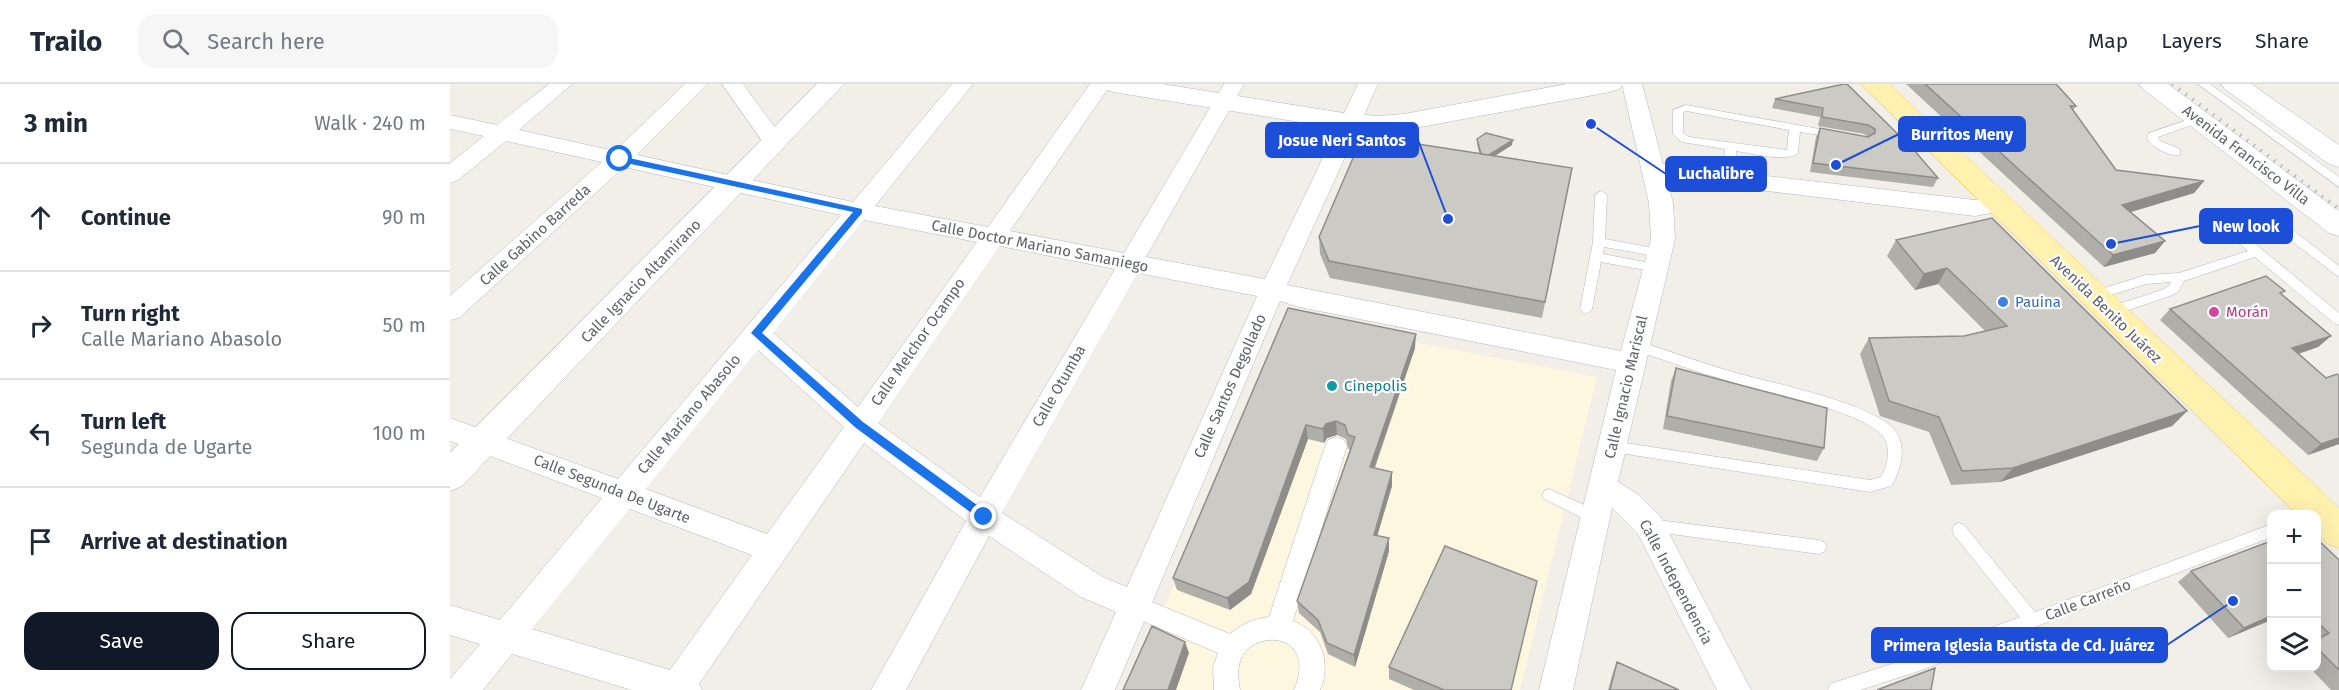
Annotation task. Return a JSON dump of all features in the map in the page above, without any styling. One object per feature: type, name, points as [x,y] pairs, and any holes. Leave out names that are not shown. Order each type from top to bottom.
[{"type":"main road","name":"Avenida Benito Juárez","points":[[1874,84],[2323,520]]},
{"type":"street","points":[[450,176],[562,84]]},
{"type":"street","name":"Calle Gabino Barreda","points":[[450,311],[620,159],[697,84]]},
{"type":"street","points":[[732,84],[775,143]]},
{"type":"street","name":"Calle Ignacio Altamirano","points":[[450,476],[831,84]]},
{"type":"street","name":"Calle Mariano Abasolo","points":[[462,690],[963,84]]},
{"type":"street","name":"Calle Melchor Ocampo","points":[[679,689],[860,425],[1101,84]]},
{"type":"street","points":[[1113,84],[1229,93],[1350,122],[1378,124],[1404,122],[1610,84]]},
{"type":"street","name":"Calle Santos Degollado","points":[[1098,690],[1144,609],[1272,290],[1368,84]]},
{"type":"street","name":"Calle Ignacio Mariscal","points":[[1556,690],[1633,354],[1658,260],[1662,221],[1632,84]]},
{"type":"street","name":"Avenida Francisco Villa","points":[[2152,84],[2333,221]]},
{"type":"street","points":[[2234,84],[2339,158]]},
{"type":"street","name":"Calle Otumba","points":[[888,690],[984,517],[1229,93]]},
{"type":"street","name":"Calle Doctor Mariano Samaniego","points":[[450,122],[859,211],[1272,290],[1299,298],[1633,354]]},
{"type":"street","points":[[1652,170],[1975,208],[1999,204]]},
{"type":"street","points":[[756,333],[860,425],[984,517],[1092,587],[1232,647]]},
{"type":"street","name":"Calle Segunda De Ugarte","points":[[450,429],[774,550]]},
{"type":"street","points":[[1278,628],[1336,446]]},
{"type":"street","name":"Calle Independencia","points":[[1603,489],[1619,495],[1632,505],[1649,525],[1734,690]]},
{"type":"street","points":[[450,620],[679,689]]},
{"type":"street","points":[[1227,690],[1224,669],[1232,647],[1245,635],[1261,628],[1278,628],[1294,633],[1305,642],[1313,656],[1314,671],[1311,689]]},
{"type":"lane","name":"Avenida Francisco Villa","points":[[2203,84],[2339,183]]},
{"type":"lane","points":[[2224,84],[2339,166]]},
{"type":"lane","points":[[1795,128],[1793,150],[1789,154],[1731,148],[1681,138],[1678,130],[1678,110],[1686,108],[1853,138]]},
{"type":"lane","points":[[2176,152],[2156,144],[2152,138],[2184,123],[2199,119]]},
{"type":"lane","points":[[1729,178],[1731,148]]},
{"type":"lane","points":[[1586,309],[1599,242],[1601,195]]},
{"type":"lane","points":[[2339,273],[2268,217],[2253,215],[2228,222],[2231,230],[2339,320]]},
{"type":"lane","points":[[1599,242],[1658,260]]},
{"type":"lane","points":[[2100,304],[2147,278],[2168,276],[2179,278],[2257,252]]},
{"type":"lane","points":[[1596,257],[1658,260]]},
{"type":"lane","points":[[2100,304],[2166,293],[2174,289],[2179,278]]},
{"type":"lane","points":[[1612,447],[1870,486],[1886,482],[1893,473],[1892,439],[1886,431],[1870,420],[1820,402],[1667,357],[1633,354]]},
{"type":"lane","points":[[1549,495],[1597,518]]},
{"type":"lane","points":[[1649,525],[1819,547]]},
{"type":"lane","points":[[1959,530],[2033,621]]},
{"type":"lane","name":"Calle Carreño","points":[[1836,690],[1916,664],[2033,621],[2267,532]]},
{"type":"shaded area","points":[[1288,318],[1597,377],[1520,690],[1129,690]]},
{"type":"building","points":[[1847,84],[1914,150],[1938,178],[1813,163],[1820,128],[1868,137],[1875,133],[1875,129],[1868,125],[1822,117],[1823,108],[1775,99]]},
{"type":"building","points":[[1925,84],[2056,84],[2076,106],[2070,106],[2116,170],[2204,181],[2122,205],[2165,241],[2113,255]]},
{"type":"building","points":[[1486,133],[1513,140],[1489,155],[1481,154],[1477,139]]},
{"type":"building","points":[[1392,140],[1572,168],[1545,302],[1329,261],[1319,237],[1356,151]]},
{"type":"building","points":[[1992,218],[2187,411],[2013,468],[1962,471],[1939,417],[1889,401],[1869,338],[1964,336],[2007,326],[1947,268],[1924,274],[1896,240]]},
{"type":"building","points":[[2266,276],[2285,291],[2280,293],[2331,336],[2292,348],[2326,378],[2337,374],[2339,376],[2339,438],[2321,444],[2170,309]]},
{"type":"building","points":[[1288,308],[1416,334],[1370,467],[1392,472],[1374,535],[1389,538],[1354,655],[1327,643],[1318,620],[1297,601],[1355,437],[1348,435],[1345,425],[1336,421],[1326,424],[1323,429],[1306,425],[1249,582],[1227,598],[1173,578]]},
{"type":"building","points":[[1676,368],[1827,408],[1824,448],[1667,416]]},
{"type":"building","points":[[2267,542],[2267,618],[2244,628],[2191,571]]},
{"type":"building","points":[[2321,543],[2339,560],[2339,670],[2321,652],[2321,637],[2329,633],[2321,626]]},
{"type":"building","points":[[1445,546],[1537,581],[1511,690],[1444,690],[1389,667]]},
{"type":"building","points":[[1152,626],[1185,642],[1168,690],[1123,690]]},
{"type":"building","points":[[1617,662],[1679,690],[1610,690]]},
{"type":"building","points":[[1935,668],[1931,690],[1877,690]]},
{"type":"railway","points":[[2172,84],[2339,209]]},
{"type":"place","name":"Luchalibre","points":[[1591,124]]},
{"type":"place","name":"Burritos Meny","points":[[1836,165]]},
{"type":"place","name":"Josue Neri Santos","points":[[1448,219]]},
{"type":"place","name":"New look","points":[[2111,244]]},
{"type":"place","name":"Pauina","points":[[2003,302]]},
{"type":"place","name":"Morán","points":[[2214,312]]},
{"type":"place","name":"Cinepolis","points":[[1332,386]]},
{"type":"place","name":"Primera Iglesia Bautista de Cd. Juárez","points":[[2233,601]]},
{"type":"route","points":[[620,159],[859,211],[756,333],[860,425],[984,517]]}]
